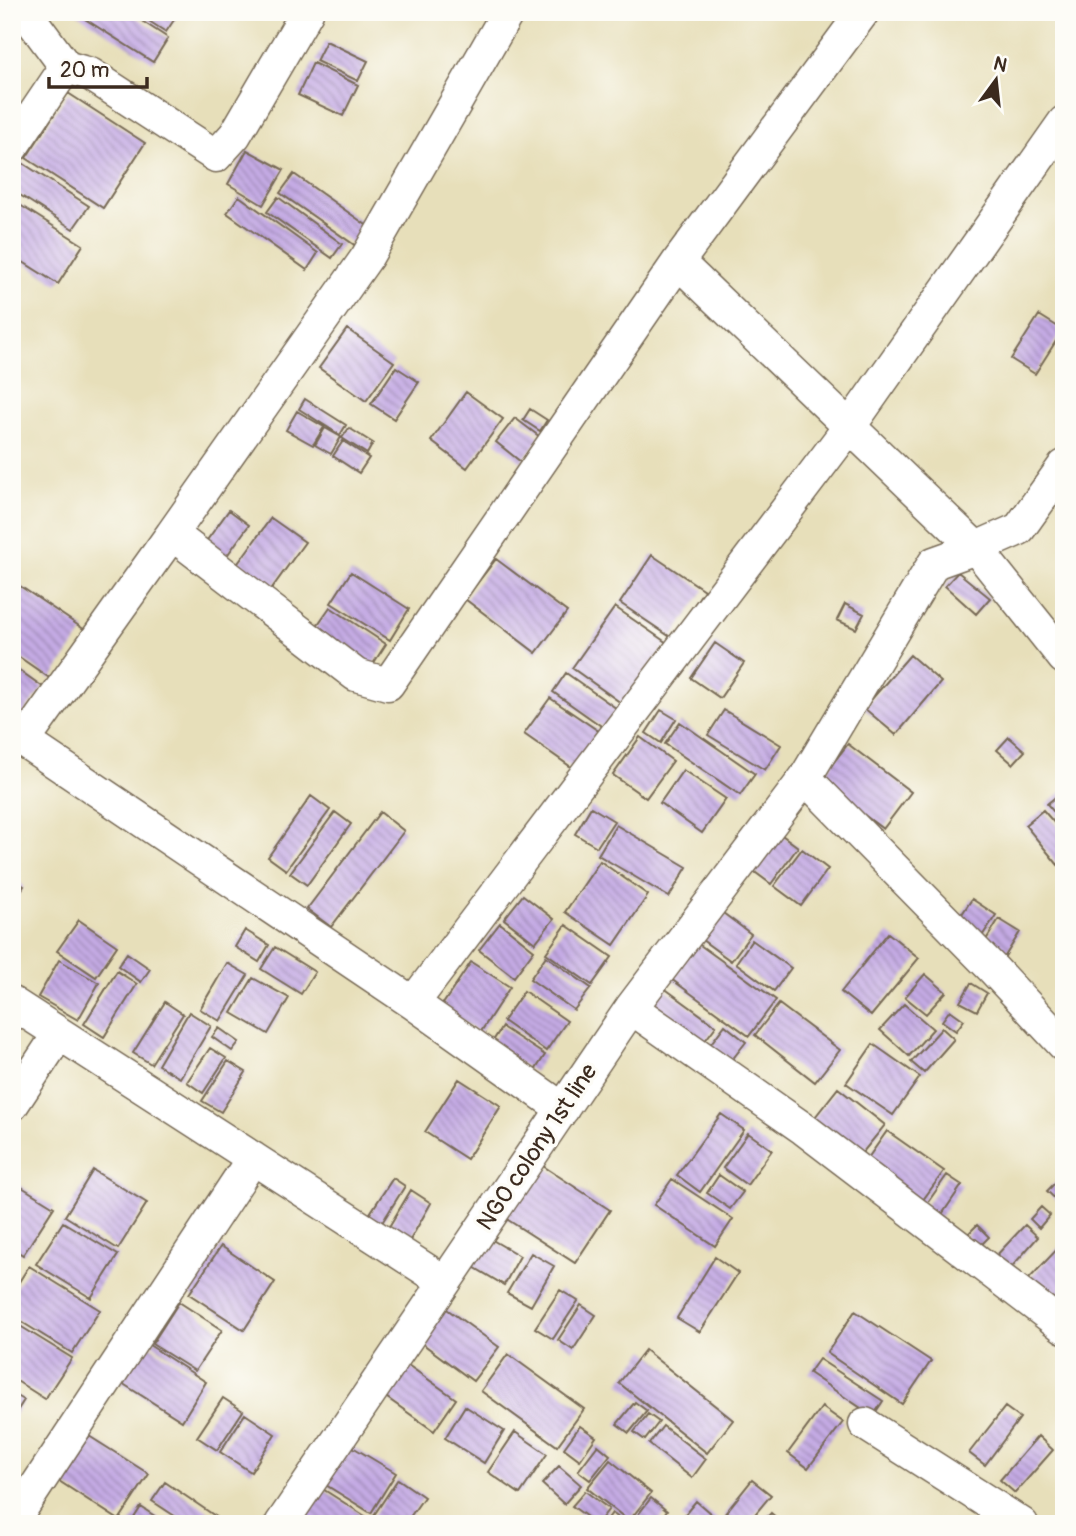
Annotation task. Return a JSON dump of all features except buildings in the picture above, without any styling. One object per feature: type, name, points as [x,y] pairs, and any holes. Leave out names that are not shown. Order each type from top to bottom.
[{"type":"street","points":[[29,15],[66,67],[90,74],[216,156],[235,135],[307,12]]},
{"type":"street","points":[[508,12],[367,257],[172,534],[18,737],[412,1003],[563,1109]]},
{"type":"street","points":[[172,534],[356,675],[388,684],[678,262],[863,12]]},
{"type":"street","points":[[12,147],[66,67]]},
{"type":"street","points":[[412,1003],[850,426],[1064,122]]},
{"type":"street","points":[[678,262],[976,548],[1064,658]]},
{"type":"street","name":"NGO colony 1st line","points":[[281,1524],[631,1008],[805,778],[934,564],[1019,529],[1064,466]]},
{"type":"street","points":[[805,778],[1064,1045]]},
{"type":"street","points":[[12,1003],[445,1282]]},
{"type":"street","points":[[631,1008],[804,1129],[1064,1327]]},
{"type":"street","points":[[12,1105],[60,1034]]},
{"type":"street","points":[[12,1522],[253,1158]]},
{"type":"street","points":[[866,1424],[1022,1524]]}]
